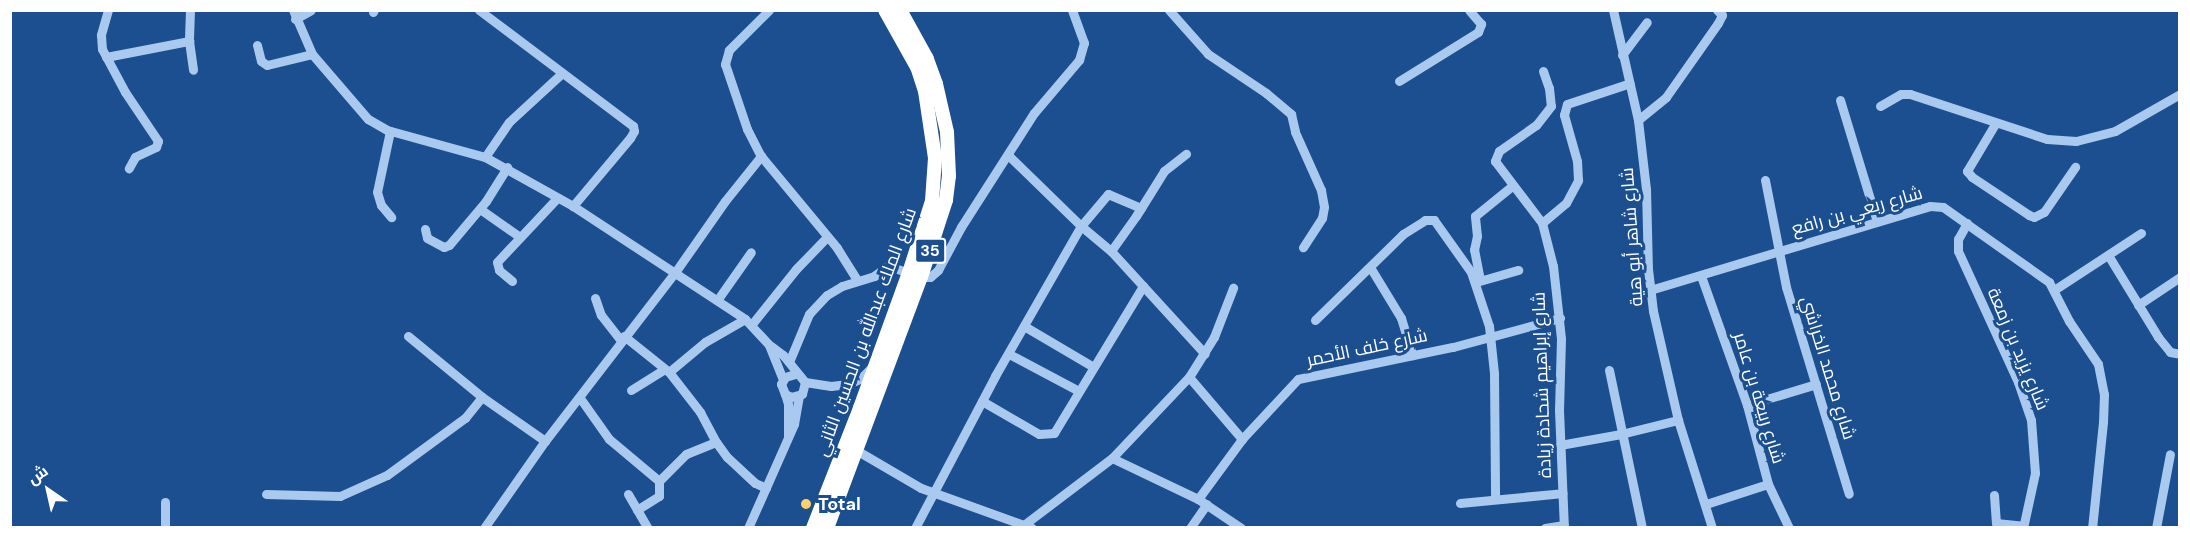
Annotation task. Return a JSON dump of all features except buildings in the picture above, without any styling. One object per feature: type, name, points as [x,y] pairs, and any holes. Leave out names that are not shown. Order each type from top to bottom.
[{"type":"highway","name":"شارع الملك عبدالله بن الحسين الثاني","points":[[813,528],[856,450],[915,275],[932,201],[935,158],[925,91],[917,66],[885,10]]},
{"type":"highway","name":"شارع الملك عبدالله بن الحسين الثاني","points":[[827,528],[837,485],[875,364],[946,200],[949,176],[948,141],[936,84],[927,58],[900,10]]},
{"type":"street","points":[[108,10],[100,42],[106,57],[158,141],[153,149],[135,157],[129,168]]},
{"type":"street","points":[[190,10],[189,40],[193,70]]},
{"type":"street","points":[[311,10],[294,15],[312,54],[354,106],[377,126],[485,157],[507,168],[573,206],[718,299],[748,322],[789,362],[803,389],[794,424],[748,528]]},
{"type":"street","points":[[479,10],[633,126],[634,131],[573,206]]},
{"type":"street","points":[[769,10],[729,50],[725,57],[725,64],[747,129],[761,156],[827,237],[857,280]]},
{"type":"street","points":[[789,362],[813,308],[842,286],[874,276],[888,266],[915,275],[930,277],[938,270],[961,227],[1034,113],[1079,60],[1084,43],[1072,10]]},
{"type":"street","points":[[1169,10],[1208,54],[1266,93],[1290,114],[1294,132],[1321,190],[1324,207],[1322,218],[1304,248]]},
{"type":"street","points":[[1399,81],[1478,32],[1481,24],[1470,10]]},
{"type":"street","name":"شارع شاهر أبو هية","points":[[1613,10],[1638,120],[1645,179],[1650,290],[1678,420],[1712,528]]},
{"type":"street","points":[[1638,120],[1666,97],[1722,12]]},
{"type":"street","points":[[1622,55],[1647,22]]},
{"type":"street","points":[[106,57],[189,40]]},
{"type":"street","points":[[257,45],[261,61],[267,65],[312,54]]},
{"type":"street","name":"شارع إبراهيم شحادة زيادة","points":[[1543,70],[1549,88],[1551,106],[1536,125],[1499,151],[1496,158],[1497,166],[1542,223],[1553,266],[1560,318],[1560,445],[1564,526]]},
{"type":"street","points":[[485,157],[509,122],[561,74]]},
{"type":"street","points":[[1542,223],[1566,203],[1578,180],[1577,161],[1564,109],[1573,101],[1630,83]]},
{"type":"street","points":[[1880,106],[1901,94],[1910,94],[1995,124],[2047,139],[2076,141],[2115,131],[2180,94]]},
{"type":"street","points":[[1840,100],[1876,222]]},
{"type":"street","points":[[1995,124],[1967,171],[1972,177],[2029,215],[2034,217],[2044,212],[2075,166]]},
{"type":"street","points":[[390,131],[377,192],[381,206],[391,217]]},
{"type":"street","points":[[1111,251],[1164,171],[1186,154]]},
{"type":"street","points":[[1008,155],[1081,226],[1111,251],[1205,354]]},
{"type":"street","points":[[490,526],[545,441],[580,398],[761,156]]},
{"type":"street","points":[[425,229],[426,236],[447,246],[480,209],[507,168]]},
{"type":"street","name":"شارع محمد الخراشي","points":[[1765,180],[1786,287],[1849,494]]},
{"type":"street","points":[[1495,499],[1495,395],[1491,337],[1478,281],[1474,246],[1478,236],[1475,216],[1512,186]]},
{"type":"street","points":[[915,528],[982,401],[1081,226],[1108,194],[1141,208]]},
{"type":"street","points":[[512,280],[499,270],[496,264],[557,198]]},
{"type":"street","name":"شارع ربعي بن رافع","points":[[1650,290],[1936,205],[1967,223],[2040,275],[2054,290],[2064,313],[2101,373],[2104,394],[2092,528]]},
{"type":"street","points":[[480,209],[520,237]]},
{"type":"street","points":[[1315,320],[1403,234],[1425,220],[1431,219],[1436,222],[1478,281]]},
{"type":"street","name":"شارع يزيد بن زمعة","points":[[1967,223],[1958,239],[1958,250],[2018,382],[2031,420],[2035,473],[2023,527]]},
{"type":"street","points":[[2054,290],[2141,233]]},
{"type":"street","points":[[631,390],[666,370],[714,336],[748,322],[827,237]]},
{"type":"street","points":[[718,299],[751,252]]},
{"type":"street","points":[[2108,255],[2166,348],[2179,355]]},
{"type":"street","points":[[1370,267],[1401,318],[1412,355]]},
{"type":"street","points":[[1478,281],[1518,270]]},
{"type":"street","name":"شارع ربيعة بن عامر","points":[[1701,276],[1747,405],[1768,484],[1790,528]]},
{"type":"street","points":[[2138,305],[2180,277]]},
{"type":"street","points":[[982,401],[1039,434],[1048,435],[1058,429],[1092,366],[1143,286]]},
{"type":"street","points":[[856,450],[901,479],[1028,526],[1112,458],[1189,377],[1205,354],[1222,321],[1233,288]]},
{"type":"street","points":[[595,298],[601,315],[622,339],[666,370],[700,411],[716,442],[737,466],[766,488]]},
{"type":"street","name":"شارع خلف الأحمر","points":[[1198,499],[1242,439],[1298,379],[1491,337],[1560,318]]},
{"type":"street","points":[[1024,326],[1092,366]]},
{"type":"street","points":[[408,336],[482,397],[545,441]]},
{"type":"street","points":[[769,345],[783,380],[788,436]]},
{"type":"street","points":[[1008,354],[1079,391]]},
{"type":"street","points":[[838,388],[856,381],[875,364]]},
{"type":"street","points":[[1609,370],[1642,528]]},
{"type":"street","points":[[783,380],[788,375],[795,374]]},
{"type":"street","points":[[1189,377],[1242,439]]},
{"type":"street","points":[[1747,405],[1816,384]]},
{"type":"street","points":[[785,394],[791,397],[803,389],[858,390],[860,408]]},
{"type":"street","points":[[266,494],[340,496],[387,475],[465,418],[482,397]]},
{"type":"street","points":[[580,398],[609,439],[659,481]]},
{"type":"street","points":[[1560,445],[1621,435],[1678,420]]},
{"type":"street","points":[[637,510],[659,496],[659,481],[686,454],[716,442]]},
{"type":"street","points":[[2156,528],[2170,454]]},
{"type":"street","points":[[1112,458],[1198,499],[1241,528]]},
{"type":"street","points":[[1706,504],[1768,484]]},
{"type":"street","points":[[1460,503],[1563,493]]},
{"type":"street","points":[[628,494],[648,528]]},
{"type":"street","points":[[1994,495],[1996,523],[2023,527]]},
{"type":"street","points":[[165,502],[165,528]]},
{"type":"street","points":[[1190,528],[1207,504]]},
{"type":"street","points":[[1545,528],[1564,526]]},
{"type":"place","name":"Total","points":[[806,504]]}]
